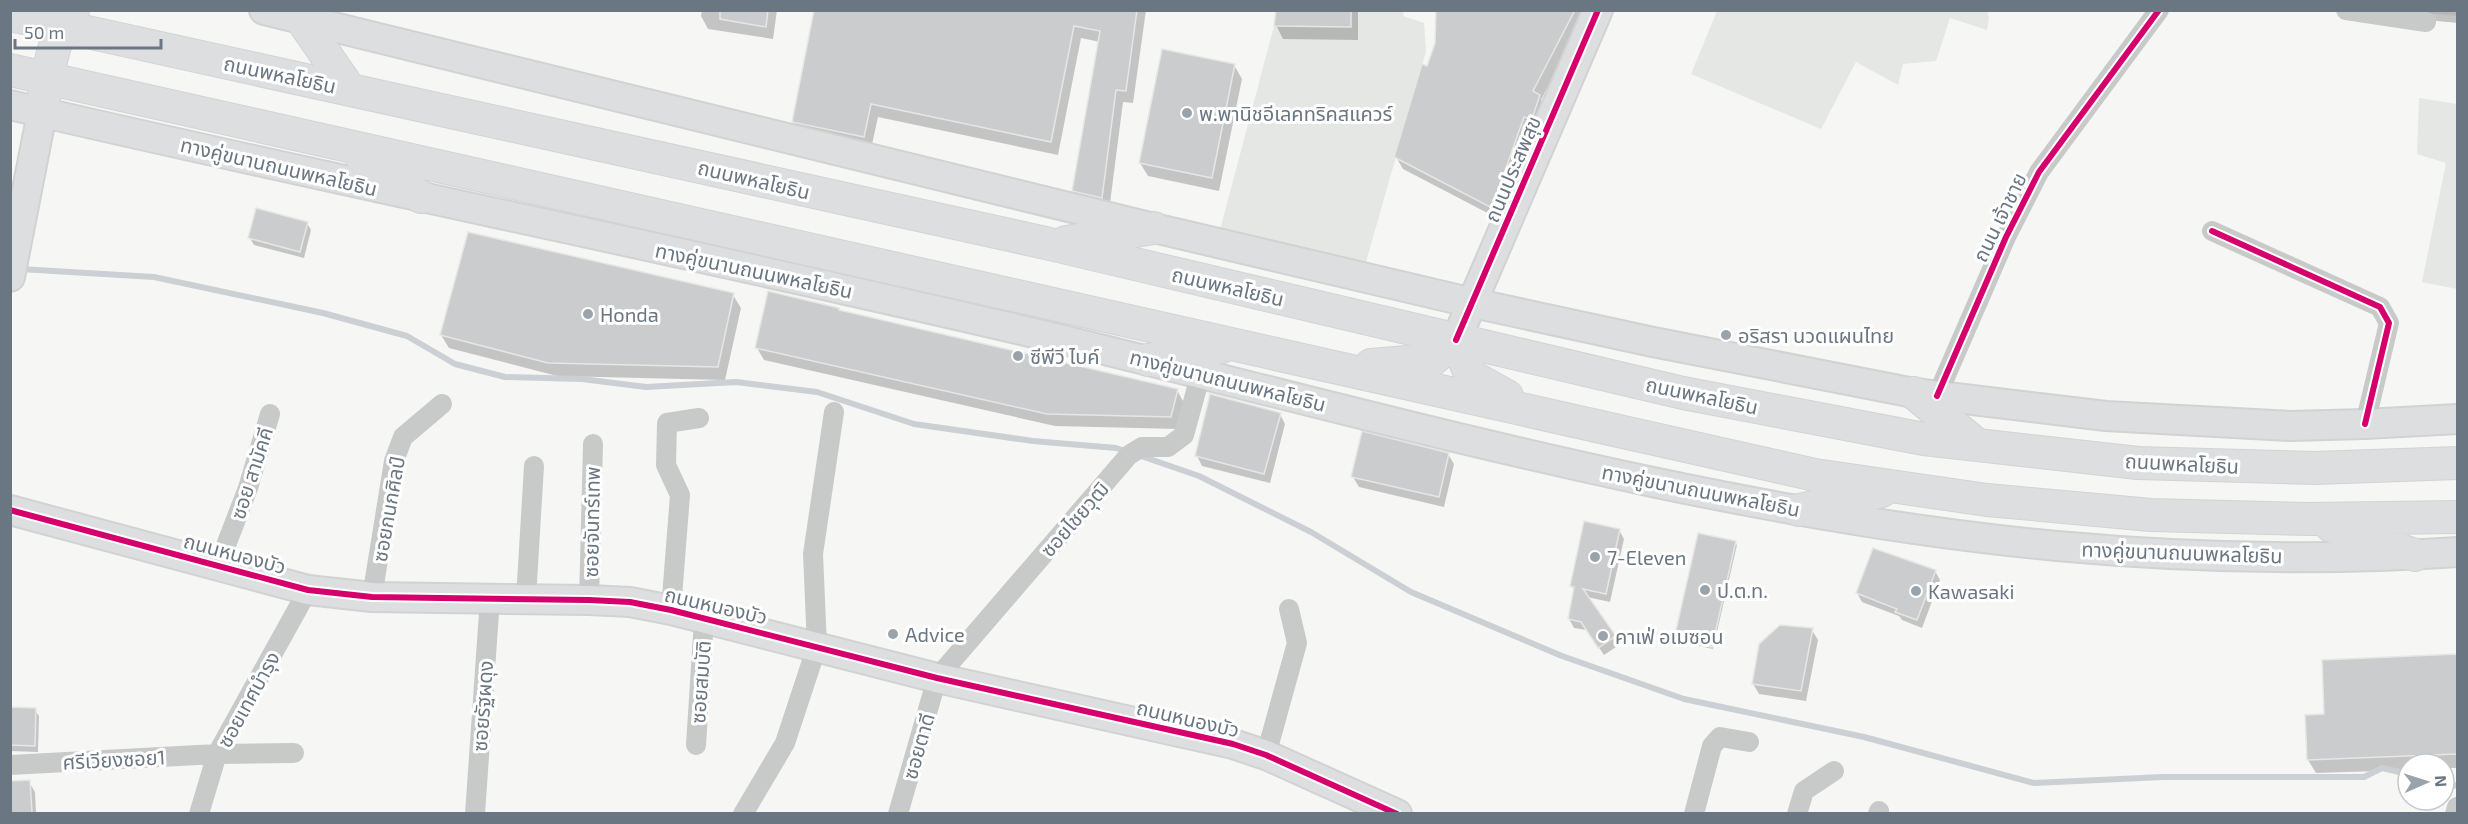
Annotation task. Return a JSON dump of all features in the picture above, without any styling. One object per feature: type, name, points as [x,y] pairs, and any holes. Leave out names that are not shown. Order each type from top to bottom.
[{"type":"main road","points":[[264,10],[1154,228],[1473,303],[1642,340],[1925,395],[2106,416],[2290,426],[2457,419]]},
{"type":"main road","name":"ถนนประสพสุข","points":[[1456,340],[1598,10]]},
{"type":"main road","name":"ถนนพหลโยธิน","points":[[10,15],[67,19],[350,90],[1050,244],[1683,393],[1924,439],[2138,463],[2315,468],[2457,463]]},
{"type":"main road","points":[[10,277],[42,113],[46,79],[67,19]]},
{"type":"main road","points":[[302,20],[350,90]]},
{"type":"main road","points":[[10,70],[1815,475],[1987,500],[2151,515],[2308,519],[2457,517]]},
{"type":"main road","name":"ทางคู่ขนานถนนพหลโยธิน","points":[[10,105],[930,308],[1500,447],[1647,480],[1799,510],[1999,540],[2127,551],[2262,556],[2415,555],[2457,552]]},
{"type":"main road","points":[[345,145],[421,197]]},
{"type":"main road","points":[[1050,244],[1154,228]]},
{"type":"main road","points":[[1341,368],[1432,360],[1456,340],[1471,376],[1542,415]]},
{"type":"main road","points":[[1148,360],[1238,344]]},
{"type":"main road","points":[[1925,395],[1976,444]]},
{"type":"main road","points":[[1799,510],[1900,487]]},
{"type":"main road","name":"ถนนหนองบัว","points":[[10,510],[308,590],[372,597],[630,602],[671,610],[937,678],[1233,744],[1266,755],[1397,813]]},
{"type":"main road","points":[[2308,519],[2415,555]]},
{"type":"street","name":"ถนน เจ้าชาย","points":[[1925,395],[2039,172],[2159,10]]},
{"type":"street","points":[[2346,10],[2426,22]]},
{"type":"street","points":[[2212,231],[2380,307],[2389,323],[2365,424]]},
{"type":"street","name":"ซอยไชยวุฒิ","points":[[937,678],[1129,455],[1142,447],[1168,447],[1184,435],[1201,373]]},
{"type":"street","name":"ซอยกนกศิลป์","points":[[372,597],[394,460],[403,437],[442,404]]},
{"type":"street","points":[[743,813],[785,743],[817,646],[813,554],[834,412]]},
{"type":"street","name":"ซอย สามัคคี","points":[[218,566],[248,488],[270,414]]},
{"type":"street","points":[[671,610],[680,495],[666,465],[667,423],[699,418]]},
{"type":"street","name":"ซอยจันทร์เทพ","points":[[589,600],[593,444]]},
{"type":"street","points":[[526,599],[534,466]]},
{"type":"street","name":"ซอยเทศบำรุง","points":[[199,813],[217,754],[308,590]]},
{"type":"street","name":"ซอยรัฐผดุง","points":[[475,813],[490,598]]},
{"type":"street","points":[[1266,755],[1297,643],[1289,609]]},
{"type":"street","name":"ซอยสมบัติ","points":[[696,745],[704,619]]},
{"type":"street","name":"ซอยตาดี","points":[[898,813],[937,678]]},
{"type":"street","points":[[1694,813],[1712,746],[1720,737],[1749,741]]},
{"type":"street","name":"ศรีเวียงซอย1","points":[[10,765],[217,754],[294,753]]},
{"type":"street","points":[[1797,813],[1804,791],[1834,771]]},
{"type":"shaded area","points":[[1351,10],[1404,11],[1403,16],[1424,23],[1426,51],[1364,269],[1220,230],[1274,26],[1351,26]]},
{"type":"shaded area","points":[[1717,11],[1987,11],[1989,18],[1987,30],[1950,18],[1936,61],[1903,64],[1898,85],[1856,62],[1821,129],[1691,74]]},
{"type":"shaded area","points":[[2406,11],[2457,11],[2457,16],[2423,13]]},
{"type":"shaded area","points":[[2419,98],[2457,104],[2457,289],[2422,282],[2446,163],[2417,154]]},
{"type":"building","points":[[720,10],[768,10],[766,27],[720,19]]},
{"type":"building","points":[[814,10],[1137,10],[1126,91],[1116,90],[1102,198],[1072,191],[1100,31],[1074,26],[1051,142],[871,104],[864,137],[792,122]]},
{"type":"building","points":[[1276,10],[1351,10],[1351,27],[1274,26]]},
{"type":"building","points":[[1436,10],[1575,10],[1533,91],[1540,95],[1532,119],[1524,117],[1492,208],[1394,157],[1422,64],[1427,66],[1435,43]]},
{"type":"building","name":"พ.พานิชอีเลคทริคสแควร์","points":[[1162,49],[1235,64],[1212,178],[1139,163]]},
{"type":"building","points":[[256,208],[308,222],[300,252],[248,238]]},
{"type":"building","name":"Honda","points":[[468,232],[734,293],[718,367],[548,363],[440,335]]},
{"type":"building","points":[[768,291],[839,308],[839,310],[1178,389],[1171,417],[1047,414],[755,348]]},
{"type":"building","points":[[1210,394],[1281,413],[1264,474],[1195,456]]},
{"type":"building","points":[[1362,431],[1449,453],[1439,497],[1351,477]]},
{"type":"building","name":"7-Eleven","points":[[1584,521],[1620,529],[1606,594],[1583,589],[1616,636],[1598,648],[1581,622],[1568,619],[1574,587],[1570,586]]},
{"type":"building","name":"ป.ต.ท.","points":[[1698,533],[1736,541],[1712,647],[1674,639]]},
{"type":"building","points":[[1873,548],[1936,570],[1917,620],[1895,612],[1897,609],[1856,593]]},
{"type":"building","points":[[1780,625],[1813,628],[1801,691],[1752,684],[1759,644]]},
{"type":"building","points":[[2457,654],[2457,754],[2456,752],[2396,752],[2396,756],[2307,760],[2305,715],[2324,714],[2322,660]]},
{"type":"building","points":[[10,707],[36,708],[35,746],[10,745]]},
{"type":"building","points":[[30,780],[32,813],[10,813],[10,781]]},
{"type":"waterway","points":[[20,269],[154,277],[323,313],[407,336],[455,364],[505,377],[582,379],[646,387],[736,382],[817,392],[914,424],[1033,441],[1116,448],[1125,451]]},
{"type":"waterway","points":[[1141,456],[1199,476],[1311,532],[1411,592],[1562,656],[1684,699],[1864,737],[2034,783],[2163,777],[2364,777],[2382,768],[2396,771]]},
{"type":"cycle path","points":[[1456,340],[1598,10]]},
{"type":"cycle path","points":[[1937,396],[2006,237],[2039,172],[2159,10]]},
{"type":"cycle path","points":[[2212,231],[2380,307],[2389,323],[2365,424]]},
{"type":"cycle path","points":[[10,510],[308,590],[372,597],[630,602],[671,610],[937,678],[1233,744],[1266,755],[1397,814]]},
{"type":"place","name":"พ.พานิชอีเลคทริคสแควร์","points":[[1187,113]]},
{"type":"place","name":"Honda","points":[[588,314]]},
{"type":"place","name":"อริสรา นวดแผนไทย","points":[[1726,335]]},
{"type":"place","name":"ซีพีวี ไบค์","points":[[1018,356]]},
{"type":"place","name":"7-Eleven","points":[[1595,557]]},
{"type":"place","name":"ป.ต.ท.","points":[[1705,590]]},
{"type":"place","name":"Kawasaki","points":[[1916,591]]},
{"type":"place","name":"Advice","points":[[893,634]]},
{"type":"place","name":"คาเฟ่ อเมซอน","points":[[1603,636]]}]
